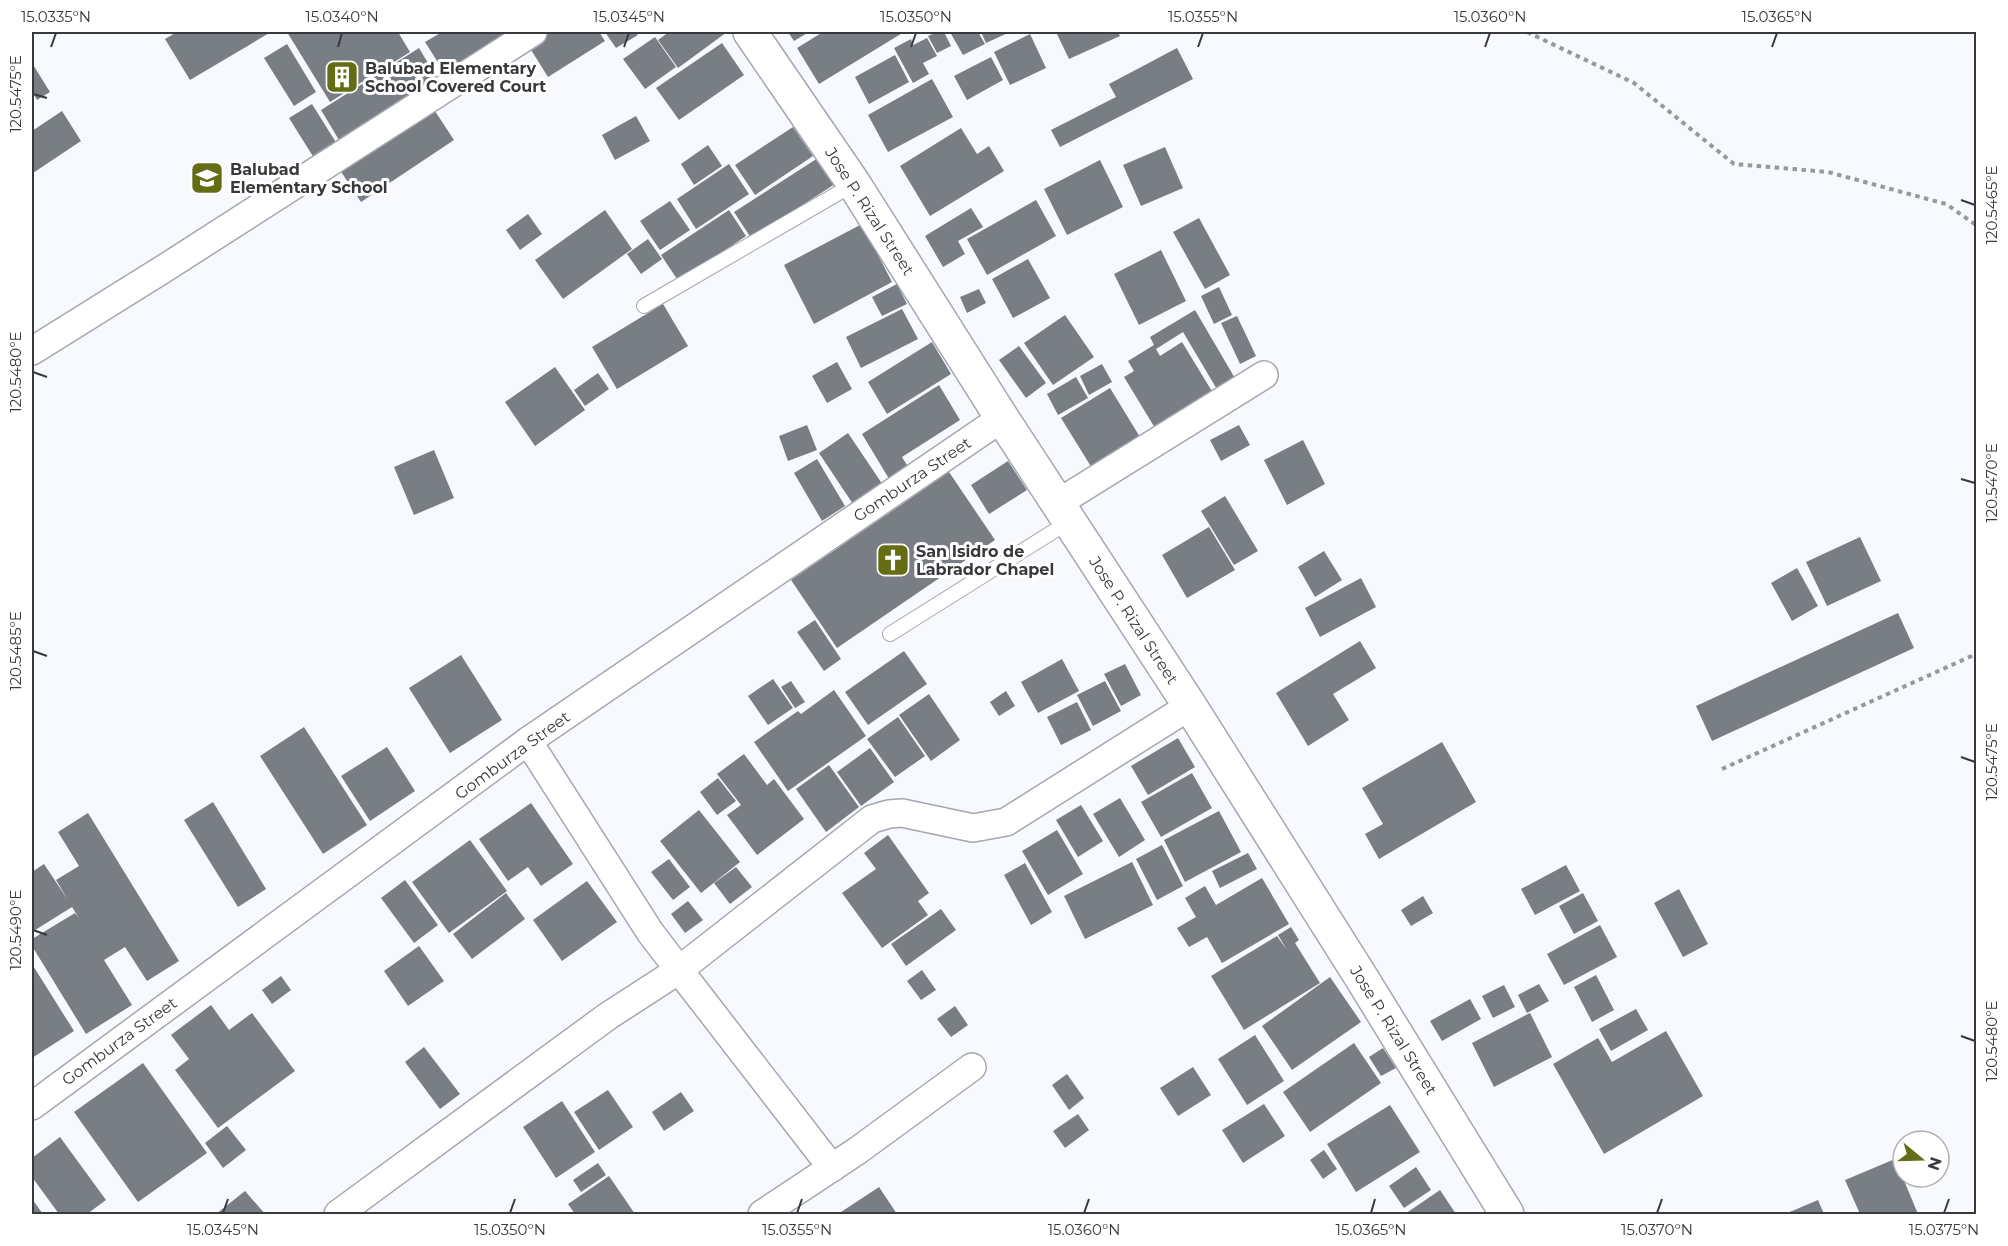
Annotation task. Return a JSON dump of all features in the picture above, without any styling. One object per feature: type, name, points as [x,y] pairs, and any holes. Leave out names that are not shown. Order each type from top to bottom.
[{"type":"street","points":[[32,351],[533,32]]},
{"type":"street","name":"Jose P. Rizal Street","points":[[750,32],[854,184],[1002,418],[1190,706],[1361,977],[1507,1215]]},
{"type":"street","points":[[1064,512],[1264,375]]},
{"type":"street","name":"Gomburza Street","points":[[32,1106],[528,741],[1002,418]]},
{"type":"street","points":[[338,1215],[608,1016],[679,970],[872,819],[902,813],[973,828],[1006,822],[1190,706]]},
{"type":"street","points":[[528,741],[650,932],[832,1168]]},
{"type":"street","points":[[762,1215],[832,1168],[972,1067]]},
{"type":"lane","points":[[644,306],[854,184]]},
{"type":"lane","points":[[890,634],[1064,512]]},
{"type":"path","points":[[1527,32],[1634,83],[1734,164],[1828,172],[1946,204],[1977,225]]},
{"type":"path","points":[[1722,769],[1977,654]]},
{"type":"building","points":[[177,32],[271,32],[190,80],[165,39]]},
{"type":"building","name":"Balubad Elementary School Covered Court","points":[[287,32],[398,32],[410,52],[330,102]]},
{"type":"building","points":[[442,32],[514,32],[446,75],[425,42]]},
{"type":"building","points":[[549,32],[599,32],[605,41],[548,77],[528,45]]},
{"type":"building","points":[[605,32],[635,32],[638,35],[616,48]]},
{"type":"building","points":[[669,32],[727,32],[678,68],[658,40]]},
{"type":"building","points":[[788,32],[809,32],[794,41]]},
{"type":"building","points":[[823,32],[904,32],[819,84],[797,48]]},
{"type":"building","points":[[944,32],[951,46],[937,53],[928,36]]},
{"type":"building","points":[[950,32],[978,32],[985,44],[963,55]]},
{"type":"building","points":[[981,32],[1010,32],[986,43]]},
{"type":"building","points":[[1056,32],[1118,32],[1120,36],[1069,59]]},
{"type":"building","points":[[1030,34],[1046,68],[1010,85],[994,52]]},
{"type":"building","points":[[655,37],[676,67],[645,89],[623,59]]},
{"type":"building","points":[[927,38],[937,56],[923,63],[929,74],[913,83],[894,48],[911,39],[913,45]]},
{"type":"building","points":[[722,43],[744,75],[679,120],[656,88]]},
{"type":"building","points":[[287,44],[316,92],[294,106],[264,58]]},
{"type":"building","points":[[419,48],[440,83],[342,145],[321,110]]},
{"type":"building","points":[[1177,48],[1193,79],[1060,147],[1051,130],[1116,97],[1109,84]]},
{"type":"building","points":[[895,55],[909,82],[869,104],[855,77]]},
{"type":"building","points":[[991,57],[1003,80],[967,100],[954,76]]},
{"type":"building","points":[[32,63],[50,92],[37,100],[32,91]]},
{"type":"building","points":[[932,79],[953,117],[888,152],[868,115]]},
{"type":"building","points":[[312,104],[337,144],[314,158],[289,118]]},
{"type":"building","points":[[431,105],[454,140],[361,202],[338,167]]},
{"type":"building","points":[[62,111],[81,141],[33,173],[32,131]]},
{"type":"building","points":[[636,116],[650,141],[615,160],[602,135]]},
{"type":"building","points":[[793,127],[813,156],[755,195],[735,165]]},
{"type":"building","points":[[961,128],[977,154],[989,146],[1004,171],[930,216],[900,166]]},
{"type":"building","points":[[708,145],[722,166],[694,185],[681,164]]},
{"type":"building","points":[[1165,147],[1183,188],[1141,206],[1123,165]]},
{"type":"building","points":[[818,158],[835,184],[751,238],[734,212]]},
{"type":"building","points":[[1100,160],[1123,207],[1067,235],[1044,189]]},
{"type":"building","points":[[729,164],[749,194],[696,229],[677,199]]},
{"type":"building","points":[[1036,200],[1056,236],[987,275],[967,239]]},
{"type":"building","points":[[670,201],[690,230],[660,250],[640,221]]},
{"type":"building","points":[[971,208],[983,227],[958,241],[965,254],[943,267],[925,236]]},
{"type":"building","points":[[605,210],[632,249],[563,299],[535,260]]},
{"type":"building","points":[[729,210],[746,236],[679,282],[661,255]]},
{"type":"building","points":[[528,214],[542,234],[520,250],[506,230]]},
{"type":"building","points":[[1199,218],[1230,275],[1205,289],[1173,232]]},
{"type":"building","points":[[862,224],[892,282],[814,324],[784,265]]},
{"type":"building","points":[[648,239],[662,259],[641,274],[627,254]]},
{"type":"building","points":[[1161,250],[1186,301],[1139,325],[1114,274]]},
{"type":"building","points":[[1028,259],[1050,298],[1013,318],[992,279]]},
{"type":"building","points":[[897,284],[907,304],[882,316],[872,297]]},
{"type":"building","points":[[1219,287],[1232,315],[1214,324],[1201,296]]},
{"type":"building","points":[[979,289],[986,303],[967,313],[960,297]]},
{"type":"building","points":[[663,304],[688,346],[617,389],[592,347]]},
{"type":"building","points":[[902,309],[918,339],[861,368],[846,337]]},
{"type":"building","points":[[1195,310],[1236,380],[1218,391],[1183,332],[1156,349],[1160,356],[1182,342],[1213,393],[1155,428],[1124,377],[1134,371],[1128,361],[1154,345],[1150,337]]},
{"type":"building","points":[[1065,315],[1094,357],[1053,385],[1024,343]]},
{"type":"building","points":[[1237,316],[1256,356],[1240,364],[1221,323]]},
{"type":"building","points":[[932,342],[951,374],[887,414],[868,382]]},
{"type":"building","points":[[1019,346],[1046,383],[1026,398],[999,360]]},
{"type":"building","points":[[837,362],[852,389],[827,403],[812,376]]},
{"type":"building","points":[[1102,364],[1112,382],[1089,395],[1080,376]]},
{"type":"building","points":[[555,367],[585,410],[535,446],[505,402]]},
{"type":"building","points":[[598,373],[609,389],[585,406],[574,390]]},
{"type":"building","points":[[1076,377],[1088,398],[1058,415],[1047,394]]},
{"type":"building","points":[[939,385],[960,420],[902,457],[913,475],[894,487],[862,434]]},
{"type":"building","points":[[1110,388],[1143,442],[1095,473],[1061,418]]},
{"type":"building","points":[[807,425],[817,450],[788,461],[779,436]]},
{"type":"building","points":[[1239,425],[1250,445],[1221,461],[1210,440]]},
{"type":"building","points":[[848,433],[887,491],[857,510],[819,453]]},
{"type":"building","points":[[1303,440],[1325,484],[1287,505],[1264,460]]},
{"type":"building","points":[[434,450],[454,498],[414,515],[394,467]]},
{"type":"building","points":[[817,459],[845,506],[822,521],[794,473]]},
{"type":"building","points":[[1008,461],[1027,490],[989,514],[971,485]]},
{"type":"building","name":"San Isidro de Labrador Chapel","points":[[949,472],[995,540],[837,648],[791,580]]},
{"type":"building","points":[[1225,496],[1258,551],[1234,565],[1201,511]]},
{"type":"building","points":[[1209,527],[1235,570],[1187,598],[1162,555]]},
{"type":"building","points":[[1860,537],[1881,581],[1827,606],[1806,562]]},
{"type":"building","points":[[1324,551],[1342,580],[1315,597],[1298,567]]},
{"type":"building","points":[[1797,568],[1818,606],[1792,621],[1771,583]]},
{"type":"building","points":[[1361,578],[1376,607],[1320,637],[1305,608]]},
{"type":"building","points":[[1898,613],[1914,648],[1712,741],[1696,706]]},
{"type":"building","points":[[815,620],[841,659],[824,671],[797,632]]},
{"type":"building","points":[[1360,641],[1376,668],[1333,694],[1349,720],[1308,746],[1276,693]]},
{"type":"building","points":[[904,651],[927,684],[868,725],[845,692]]},
{"type":"building","points":[[461,655],[502,720],[450,753],[409,688]]},
{"type":"building","points":[[1062,659],[1079,691],[1038,713],[1021,682]]},
{"type":"building","points":[[1125,664],[1141,695],[1121,706],[1104,674]]},
{"type":"building","points":[[773,679],[793,708],[768,725],[748,696]]},
{"type":"building","points":[[791,681],[805,702],[795,708],[781,687]]},
{"type":"building","points":[[1105,681],[1121,711],[1093,726],[1077,695]]},
{"type":"building","points":[[834,690],[866,736],[788,791],[754,742],[798,711],[801,714]]},
{"type":"building","points":[[1006,691],[1015,706],[999,716],[990,702]]},
{"type":"building","points":[[929,694],[960,740],[931,761],[899,715]]},
{"type":"building","points":[[1077,702],[1091,730],[1061,745],[1047,717]]},
{"type":"building","points":[[898,717],[925,756],[895,777],[867,739]]},
{"type":"building","points":[[304,727],[367,825],[323,854],[260,756]]},
{"type":"building","points":[[1178,738],[1195,767],[1148,795],[1131,766]]},
{"type":"building","points":[[1442,742],[1476,802],[1379,859],[1365,834],[1383,824],[1362,788]]},
{"type":"building","points":[[387,747],[415,791],[370,821],[341,776]]},
{"type":"building","points":[[870,748],[894,782],[861,806],[837,772]]},
{"type":"building","points":[[744,754],[767,785],[774,779],[804,819],[757,855],[727,815],[741,805],[717,774]]},
{"type":"building","points":[[829,765],[859,807],[826,832],[796,789]]},
{"type":"building","points":[[1192,773],[1212,808],[1161,837],[1141,802]]},
{"type":"building","points":[[718,778],[736,801],[717,815],[700,792]]},
{"type":"building","points":[[1120,798],[1145,840],[1119,857],[1093,814]]},
{"type":"building","points":[[213,802],[266,889],[238,907],[184,820]]},
{"type":"building","points":[[531,803],[573,864],[541,886],[528,867],[508,881],[479,839]]},
{"type":"building","points":[[1081,805],[1103,841],[1078,857],[1056,820]]},
{"type":"building","points":[[699,810],[740,862],[701,893],[660,841]]},
{"type":"building","points":[[1219,811],[1241,852],[1185,882],[1164,840]]},
{"type":"building","points":[[88,813],[179,961],[147,981],[125,947],[104,960],[132,1005],[86,1034],[32,946],[32,939],[75,913],[79,918],[72,907],[32,932],[32,872],[44,864],[68,900],[56,880],[79,866],[58,832]]},
{"type":"building","points":[[1057,830],[1083,874],[1048,895],[1022,851]]},
{"type":"building","points":[[888,835],[929,893],[918,901],[928,915],[882,948],[842,893],[876,869],[864,853]]},
{"type":"building","points":[[470,840],[507,891],[449,933],[412,882]]},
{"type":"building","points":[[1162,845],[1183,886],[1157,900],[1136,859]]},
{"type":"building","points":[[1248,853],[1257,869],[1220,888],[1212,871]]},
{"type":"building","points":[[669,859],[690,887],[673,900],[651,872]]},
{"type":"building","points":[[1132,862],[1153,905],[1085,939],[1064,896]]},
{"type":"building","points":[[1025,863],[1052,912],[1031,925],[1004,875]]},
{"type":"building","points":[[1566,865],[1580,891],[1535,915],[1521,889]]},
{"type":"building","points":[[736,867],[752,887],[730,904],[714,883]]},
{"type":"building","points":[[1262,878],[1289,924],[1222,963],[1207,937],[1189,947],[1177,928],[1196,917],[1185,898],[1205,886],[1216,905]]},
{"type":"building","points":[[405,880],[438,925],[414,943],[381,898]]},
{"type":"building","points":[[587,881],[617,922],[562,961],[533,920]]},
{"type":"building","points":[[1679,889],[1708,944],[1683,957],[1654,903]]},
{"type":"building","points":[[506,893],[525,919],[472,959],[453,934]]},
{"type":"building","points":[[1583,893],[1598,921],[1574,934],[1559,906]]},
{"type":"building","points":[[1423,896],[1433,913],[1411,926],[1401,910]]},
{"type":"building","points":[[688,901],[703,920],[685,933],[671,914]]},
{"type":"building","points":[[941,909],[956,930],[906,966],[891,944]]},
{"type":"building","points":[[1600,925],[1617,957],[1564,985],[1547,954]]},
{"type":"building","points":[[1291,927],[1299,940],[1295,943],[1320,983],[1244,1030],[1211,976],[1277,936],[1287,950],[1278,935]]},
{"type":"building","points":[[419,946],[444,981],[408,1006],[384,971]]},
{"type":"building","points":[[32,964],[74,1031],[32,1058]]},
{"type":"building","points":[[922,970],[936,990],[921,1000],[907,981]]},
{"type":"building","points":[[1596,975],[1614,1010],[1592,1022],[1574,987]]},
{"type":"building","points":[[281,976],[291,990],[272,1004],[262,990]]},
{"type":"building","points":[[1330,977],[1361,1022],[1292,1070],[1262,1026]]},
{"type":"building","points":[[1539,984],[1549,1001],[1527,1013],[1518,995]]},
{"type":"building","points":[[1504,985],[1515,1007],[1493,1018],[1482,996]]},
{"type":"building","points":[[1470,999],[1481,1019],[1442,1041],[1430,1021]]},
{"type":"building","points":[[211,1005],[229,1030],[252,1013],[295,1071],[218,1128],[175,1070],[189,1059],[171,1035]]},
{"type":"building","points":[[955,1006],[968,1025],[951,1037],[937,1019]]},
{"type":"building","points":[[1636,1009],[1648,1030],[1611,1051],[1599,1029]]},
{"type":"building","points":[[1530,1013],[1552,1057],[1494,1087],[1472,1043]]},
{"type":"building","points":[[1666,1031],[1703,1096],[1604,1154],[1553,1064],[1598,1038],[1612,1062]]},
{"type":"building","points":[[1255,1035],[1284,1081],[1247,1105],[1218,1059]]},
{"type":"building","points":[[1354,1043],[1381,1083],[1310,1132],[1283,1092]]},
{"type":"building","points":[[424,1047],[460,1094],[440,1109],[405,1062]]},
{"type":"building","points":[[1383,1048],[1396,1068],[1381,1076],[1369,1057]]},
{"type":"building","points":[[143,1063],[207,1153],[138,1202],[74,1112]]},
{"type":"building","points":[[1193,1067],[1211,1095],[1178,1116],[1160,1088]]},
{"type":"building","points":[[1067,1074],[1084,1098],[1069,1110],[1052,1085]]},
{"type":"building","points":[[608,1090],[633,1127],[599,1150],[574,1112]]},
{"type":"building","points":[[681,1092],[694,1111],[664,1131],[652,1112]]},
{"type":"building","points":[[562,1101],[595,1152],[556,1178],[523,1127]]},
{"type":"building","points":[[1264,1104],[1285,1136],[1243,1163],[1222,1130]]},
{"type":"building","points":[[1390,1105],[1420,1152],[1356,1192],[1327,1144]]},
{"type":"building","points":[[1078,1114],[1089,1130],[1065,1148],[1053,1131]]},
{"type":"building","points":[[227,1126],[246,1150],[223,1168],[205,1143]]},
{"type":"building","points":[[60,1137],[106,1200],[87,1214],[59,1214],[32,1177],[32,1158]]},
{"type":"building","points":[[1324,1150],[1337,1169],[1323,1179],[1310,1160]]},
{"type":"building","points":[[1891,1161],[1891,1189],[1908,1189],[1918,1214],[1860,1214],[1845,1180]]},
{"type":"building","points":[[598,1163],[606,1175],[581,1192],[573,1180]]},
{"type":"building","points":[[1416,1167],[1431,1190],[1404,1208],[1389,1186]]},
{"type":"building","points":[[609,1176],[635,1214],[575,1214],[568,1204]]},
{"type":"building","points":[[879,1187],[897,1214],[838,1214]]},
{"type":"building","points":[[1440,1190],[1456,1214],[1405,1214]]},
{"type":"building","points":[[245,1191],[265,1214],[216,1214]]},
{"type":"building","points":[[32,1199],[43,1214],[32,1214]]},
{"type":"building","points":[[1818,1200],[1824,1214],[1785,1214]]},
{"type":"place","name":"Balubad Elementary School Covered Court","points":[[342,77]]},
{"type":"place","name":"Balubad Elementary School","points":[[207,178]]},
{"type":"place","name":"San Isidro de Labrador Chapel","points":[[893,560]]}]
